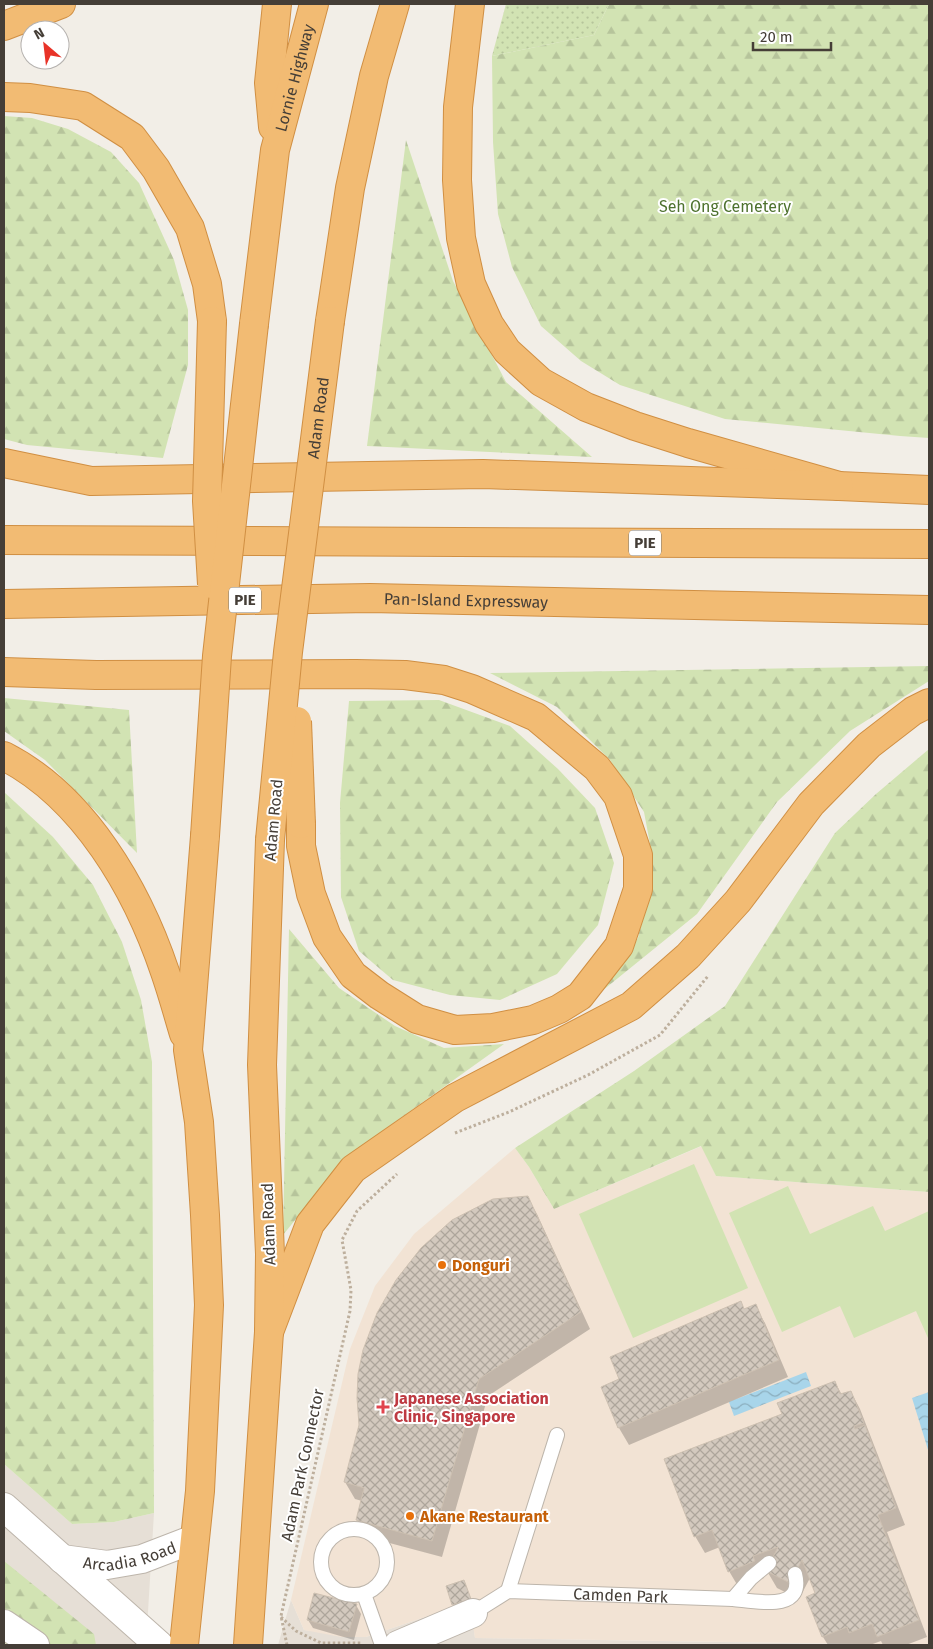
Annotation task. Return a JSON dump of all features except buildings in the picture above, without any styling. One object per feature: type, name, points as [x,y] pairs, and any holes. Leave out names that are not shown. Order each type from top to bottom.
[{"type":"highway","points":[[4,26],[61,4]]},
{"type":"highway","points":[[188,1050],[217,656],[275,150],[269,83],[277,4]]},
{"type":"highway","name":"Lornie Highway","points":[[275,150],[314,4]]},
{"type":"highway","name":"Adam Road","points":[[248,1645],[269,1332],[270,1254],[262,1064],[270,840],[288,652],[330,321],[350,188],[374,76],[395,4]]},
{"type":"highway","points":[[470,4],[458,107],[457,180],[461,238],[471,284],[489,324],[507,351],[540,382],[586,408],[688,443],[839,486]]},
{"type":"highway","points":[[4,97],[30,98],[83,106],[132,137],[156,169],[190,228],[207,284],[212,321],[207,501],[217,656]]},
{"type":"highway","points":[[4,462],[91,482],[483,474],[929,490]]},
{"type":"highway","name":"PIE","points":[[4,540],[929,544]]},
{"type":"highway","name":"Pan-Island Expressway","points":[[4,604],[370,598],[929,610]]},
{"type":"highway","points":[[4,672],[96,675],[356,674],[405,676],[444,680],[472,689],[536,717],[597,768],[618,796],[638,855],[638,889],[619,946],[580,996],[559,1009],[533,1020],[493,1028],[455,1030],[417,1019],[379,995],[353,975],[327,937],[311,894],[301,846],[296,718],[288,652]]},
{"type":"highway","points":[[269,1332],[310,1224],[353,1169],[454,1098],[631,1006],[688,956],[738,901],[811,804],[824,790],[869,745],[913,711],[929,703]]},
{"type":"highway","points":[[4,756],[24,766],[57,793],[90,830],[112,859],[138,906],[165,971],[188,1050],[199,1122],[209,1305],[200,1490],[184,1645]]},
{"type":"street","name":"Arcadia Road","points":[[4,1507],[159,1645]]},
{"type":"street","name":"Arcadia Road","points":[[62,1559],[107,1565],[142,1559],[194,1539]]},
{"type":"street","points":[[386,1643],[473,1613]]},
{"type":"street","points":[[4,1624],[35,1645]]},
{"type":"lane","points":[[473,1613],[508,1591],[557,1435]]},
{"type":"lane","points":[[353,1530],[373,1535],[386,1552],[386,1567],[381,1582],[374,1589],[364,1594],[353,1596],[342,1593],[332,1587],[325,1578],[321,1567],[326,1545],[334,1536],[343,1532],[353,1530]]},
{"type":"lane","points":[[733,1598],[768,1563]]},
{"type":"lane","name":"Camden Park","points":[[508,1591],[733,1598],[781,1602],[792,1595],[797,1581],[795,1574]]},
{"type":"lane","points":[[364,1594],[386,1643]]},
{"type":"path","name":"Adam Park Connector","points":[[287,1645],[281,1616],[350,1310],[351,1290]]},
{"type":"path","points":[[281,1616],[296,1631],[321,1644],[386,1643]]},
{"type":"shaded area","points":[[702,1146],[716,1176],[929,1192],[929,1645],[475,1638],[470,1606],[434,1614],[366,1637],[341,1637],[304,1630],[291,1600],[350,1349],[375,1286],[414,1234],[515,1148],[529,1167],[554,1209]]},
{"type":"shaded area","points":[[4,1464],[72,1524],[114,1522],[154,1513],[146,1645],[4,1645]]},
{"type":"shaded area","points":[[291,1600],[304,1630],[366,1637],[434,1614],[471,1606],[475,1638],[903,1645],[278,1645]]},
{"type":"green space","points":[[506,4],[609,4],[594,35],[492,56]]},
{"type":"green space","name":"Seh Ong Cemetery","points":[[609,4],[929,4],[929,438],[725,419],[620,385],[581,361],[541,326],[512,267],[498,214],[493,142],[492,56],[594,35]]},
{"type":"green space","points":[[4,116],[32,118],[68,129],[111,152],[139,183],[174,260],[188,310],[188,365],[163,458],[27,445],[4,439]]},
{"type":"green space","points":[[406,140],[453,281],[506,382],[592,457],[367,446]]},
{"type":"green space","points":[[929,666],[929,681],[850,731],[777,802],[697,914],[602,991],[638,938],[653,860],[644,812],[610,760],[557,707],[490,673]]},
{"type":"green space","points":[[4,698],[129,710],[137,853],[45,760],[4,731]]},
{"type":"green space","points":[[439,700],[510,726],[558,769],[595,808],[614,863],[598,925],[557,974],[500,1000],[450,995],[393,980],[359,951],[341,897],[340,803],[349,701]]},
{"type":"green space","points":[[929,749],[929,1192],[716,1176],[701,1146],[554,1209],[529,1167],[515,1148],[634,1071],[725,1006],[835,833],[876,794]]},
{"type":"green space","points":[[4,792],[53,837],[93,885],[122,942],[141,1000],[152,1062],[154,1513],[114,1522],[72,1524],[4,1464]]},
{"type":"green space","points":[[289,929],[339,988],[395,1026],[444,1048],[504,1044],[346,1157],[283,1235]]},
{"type":"green space","points":[[694,1164],[748,1288],[633,1338],[579,1214]]},
{"type":"green space","points":[[788,1186],[810,1234],[873,1206],[885,1231],[929,1211],[928,1338],[916,1311],[854,1338],[840,1306],[782,1332],[729,1213]]},
{"type":"green space","points":[[4,1561],[94,1634],[96,1645],[4,1645]]},
{"type":"water","points":[[806,1372],[811,1386],[734,1416],[729,1402]]},
{"type":"water","points":[[929,1392],[929,1453],[912,1398]]},
{"type":"place","name":"Donguri","points":[[442,1265]]},
{"type":"place","name":"Japanese Association Clinic, Singapore","points":[[383,1407]]},
{"type":"place","name":"Akane Restaurant","points":[[410,1516]]}]
